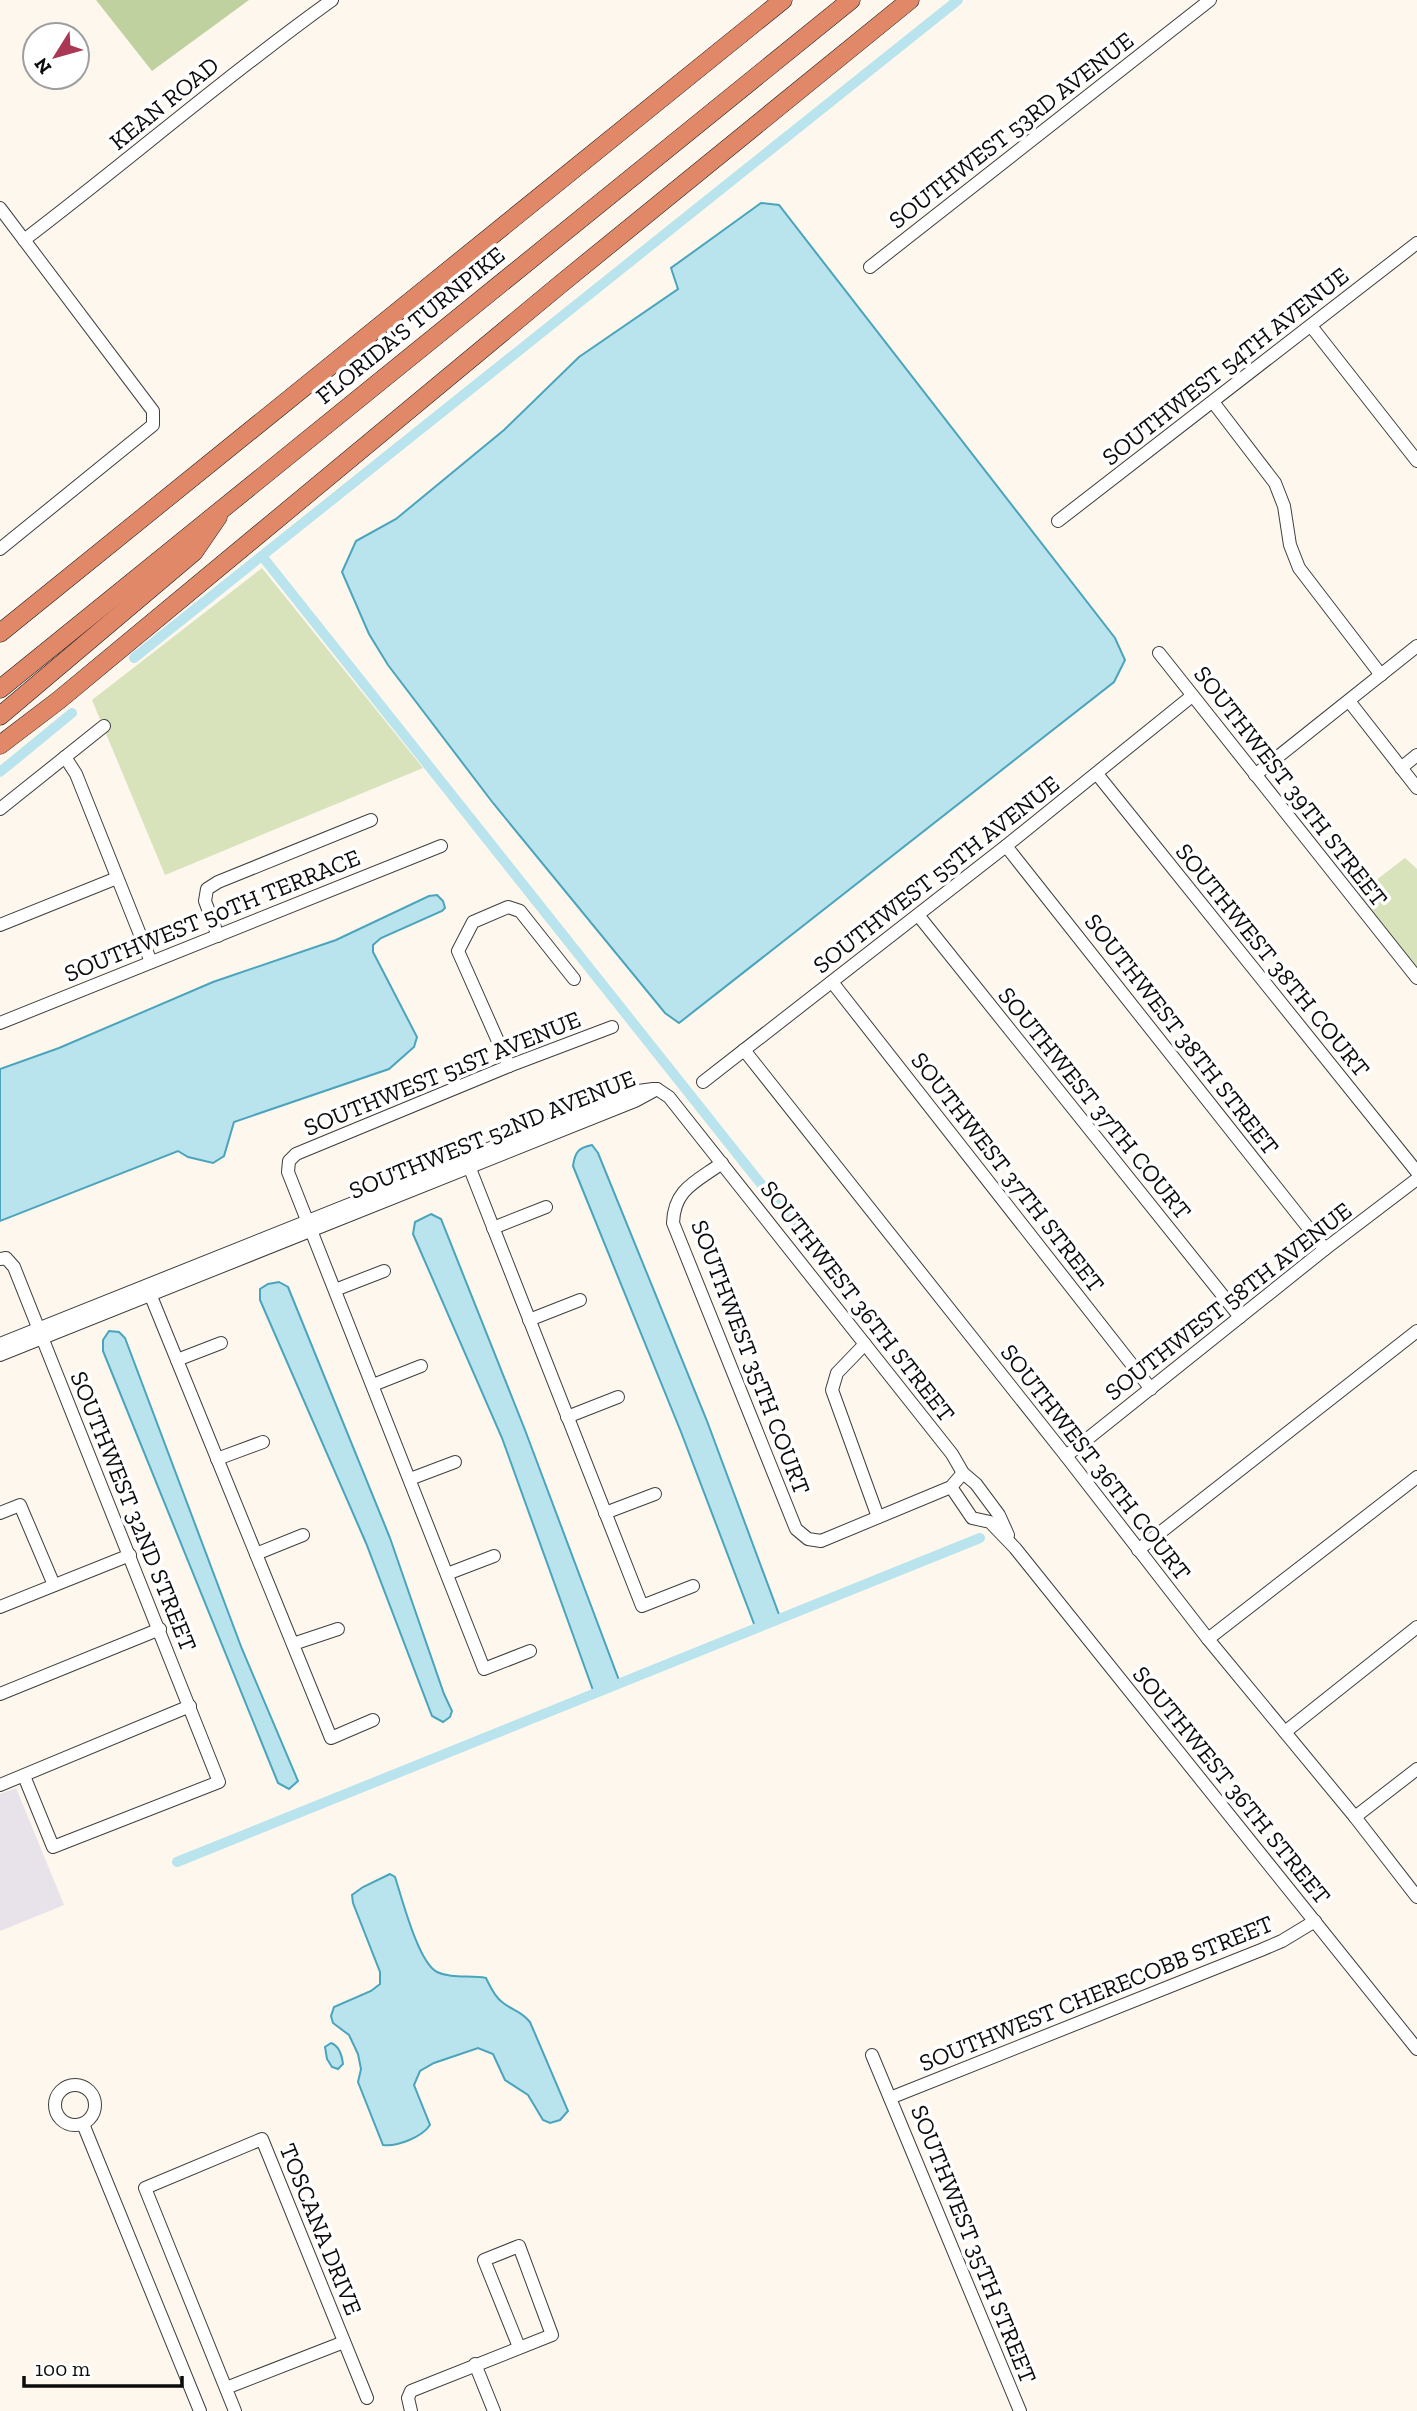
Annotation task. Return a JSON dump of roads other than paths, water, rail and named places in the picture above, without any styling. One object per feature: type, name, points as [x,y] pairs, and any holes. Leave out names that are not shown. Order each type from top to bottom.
[{"type":"highway","name":"FLORIDA'S TURNPIKE","points":[[0,632],[783,0]]},
{"type":"highway","name":"FLORIDA'S TURNPIKE","points":[[0,689],[852,0]]},
{"type":"highway","points":[[0,745],[59,700],[562,282],[910,0]]},
{"type":"highway","points":[[0,716],[194,552],[227,503]]},
{"type":"highway","points":[[0,622],[68,575]]},
{"type":"highway","points":[[0,754],[59,700]]},
{"type":"street","name":"KEAN ROAD","points":[[24,240],[103,180],[268,45],[332,0]]},
{"type":"street","name":"SOUTHWEST 53RD AVENUE","points":[[870,267],[1210,0]]},
{"type":"street","points":[[0,208],[153,411],[153,425],[0,549]]},
{"type":"street","name":"SOUTHWEST 54TH AVENUE","points":[[1058,521],[1417,243]]},
{"type":"street","points":[[1311,326],[1416,457]]},
{"type":"street","points":[[1213,402],[1275,483],[1284,506],[1290,545],[1299,568],[1381,675]]},
{"type":"street","points":[[1255,775],[1417,646]]},
{"type":"street","name":"SOUTHWEST 39TH STREET","points":[[1159,653],[1417,978]]},
{"type":"street","name":"SOUTHWEST 55TH AVENUE","points":[[703,1082],[1097,774],[1192,695]]},
{"type":"street","points":[[1349,701],[1417,788]]},
{"type":"street","points":[[0,809],[104,726]]},
{"type":"street","points":[[1401,768],[1417,755]]},
{"type":"street","points":[[65,757],[76,774],[151,962]]},
{"type":"street","name":"SOUTHWEST 38TH COURT","points":[[1097,774],[1417,1172]]},
{"type":"street","points":[[218,936],[205,901],[207,889],[218,882],[371,820]]},
{"type":"street","name":"SOUTHWEST 50TH TERRACE","points":[[0,1023],[441,846]]},
{"type":"street","name":"SOUTHWEST 38TH STREET","points":[[1006,846],[1325,1249]]},
{"type":"street","points":[[0,925],[117,878]]},
{"type":"street","points":[[509,1066],[458,951],[473,922],[508,907],[520,911],[574,979]]},
{"type":"street","name":"SOUTHWEST 37TH COURT","points":[[918,915],[1240,1317]]},
{"type":"street","name":"SOUTHWEST 37TH STREET","points":[[832,982],[1151,1389]]},
{"type":"street","name":"SOUTHWEST 51ST AVENUE","points":[[310,1226],[288,1172],[289,1161],[296,1154],[509,1066],[612,1027]]},
{"type":"street","name":"SOUTHWEST 36TH COURT","points":[[744,1051],[1208,1639],[1355,1817],[1417,1897]]},
{"type":"street","name":"SOUTHWEST 52ND AVENUE","points":[[0,1355],[40,1334],[468,1163],[631,1091],[657,1089]]},
{"type":"street","name":"SOUTHWEST 36TH STREET","points":[[657,1089],[669,1097],[952,1454],[963,1472],[976,1484],[999,1515],[1014,1548]]},
{"type":"street","points":[[468,1163],[642,1606],[693,1586]]},
{"type":"street","name":"SOUTHWEST 35TH COURT","points":[[722,1163],[681,1194],[674,1207],[673,1223],[796,1529],[808,1539],[821,1541],[878,1517]]},
{"type":"street","name":"SOUTHWEST 58TH AVENUE","points":[[1066,1456],[1417,1179]]},
{"type":"street","points":[[493,1228],[546,1207]]},
{"type":"street","points":[[310,1226],[484,1669],[530,1651]]},
{"type":"street","name":"SOUTHWEST 32ND STREET","points":[[3,1259],[14,1267],[131,1555],[219,1782],[53,1847],[24,1776]]},
{"type":"street","points":[[335,1290],[384,1271]]},
{"type":"street","points":[[148,1290],[331,1738],[373,1720]]},
{"type":"street","points":[[529,1320],[580,1300]]},
{"type":"street","points":[[1138,1550],[1417,1331]]},
{"type":"street","name":"SOUTHWEST 52ND AVENUE","points":[[0,1344],[40,1334]]},
{"type":"street","points":[[177,1360],[221,1343]]},
{"type":"street","points":[[864,1344],[837,1373],[832,1390],[878,1517],[951,1487],[963,1472]]},
{"type":"street","points":[[373,1385],[421,1366]]},
{"type":"street","points":[[567,1417],[618,1397]]},
{"type":"street","points":[[217,1459],[263,1442]]},
{"type":"street","points":[[410,1479],[455,1462]]},
{"type":"street","points":[[1208,1639],[1417,1477]]},
{"type":"street","name":"SOUTHWEST 36TH STREET","points":[[951,1487],[972,1518],[990,1522],[1014,1548],[1417,2049]]},
{"type":"street","points":[[605,1513],[655,1494]]},
{"type":"street","points":[[959,1500],[972,1496],[986,1500]]},
{"type":"street","points":[[0,1513],[20,1505],[54,1584]]},
{"type":"street","points":[[256,1554],[303,1535]]},
{"type":"street","points":[[0,1607],[131,1555]]},
{"type":"street","points":[[447,1574],[494,1556]]},
{"type":"street","points":[[1284,1732],[1417,1627]]},
{"type":"street","points":[[0,1694],[160,1629]]},
{"type":"street","points":[[293,1644],[338,1629]]},
{"type":"street","points":[[0,1785],[190,1706]]},
{"type":"street","points":[[1355,1817],[1417,1769]]},
{"type":"street","name":"SOUTHWEST CHERECOBB STREET","points":[[890,2098],[1261,1950],[1315,1922]]},
{"type":"street","name":"SOUTHWEST 35TH STREET","points":[[872,2055],[1020,2411]]},
{"type":"street","points":[[83,2124],[200,2411]]},
{"type":"street","name":"TOSCANA DRIVE","points":[[235,2411],[145,2188],[262,2139],[367,2398]]},
{"type":"street","points":[[410,2408],[408,2395],[411,2391],[552,2335],[519,2246],[484,2260],[519,2347]]},
{"type":"street","name":"TOSCANA DRIVE","points":[[226,2388],[344,2342]]},
{"type":"street","points":[[475,2364],[494,2411]]},
{"type":"water","points":[[761,203],[779,205],[1115,638],[1125,660],[1114,682],[679,1023],[665,1013],[493,803],[388,665],[369,634],[342,572],[356,541],[396,519],[504,430],[579,357],[678,289],[671,268]]},
{"type":"water","points":[[437,895],[443,901],[445,908],[442,911],[381,938],[373,945],[373,952],[417,1037],[414,1047],[389,1069],[234,1122],[224,1156],[213,1163],[188,1157],[178,1151],[0,1221],[0,1069],[59,1048],[213,982],[336,940],[429,896]]},
{"type":"water","points":[[592,1145],[598,1153],[707,1421],[781,1620],[756,1629],[681,1432],[573,1166],[578,1151]]},
{"type":"water","points":[[431,1214],[441,1219],[525,1430],[620,1683],[594,1693],[502,1438],[413,1234],[415,1222]]},
{"type":"water","points":[[279,1282],[288,1287],[390,1538],[452,1711],[450,1717],[443,1722],[432,1716],[366,1543],[260,1300],[260,1289]]},
{"type":"water","points":[[109,1331],[119,1332],[125,1338],[242,1649],[298,1781],[289,1789],[278,1783],[103,1351],[103,1340]]},
{"type":"water","points":[[390,1874],[395,1877],[417,1943],[430,1966],[437,1972],[448,1975],[486,1978],[499,2000],[530,2022],[568,2111],[560,2120],[550,2123],[543,2120],[528,2095],[505,2080],[493,2054],[478,2048],[434,2063],[420,2071],[414,2085],[430,2125],[409,2140],[383,2145],[358,2082],[361,2069],[358,2054],[349,2035],[333,2023],[331,2016],[334,2007],[371,1991],[380,1984],[380,1972],[352,1895]]},
{"type":"water","points":[[331,2043],[337,2046],[341,2055],[343,2064],[338,2069],[332,2067],[327,2059],[325,2047]]},
{"type":"waterway","points":[[134,658],[958,0]]},
{"type":"waterway","points":[[262,556],[792,1223]]},
{"type":"waterway","points":[[0,772],[72,713]]},
{"type":"waterway","points":[[177,1862],[980,1538]]}]
